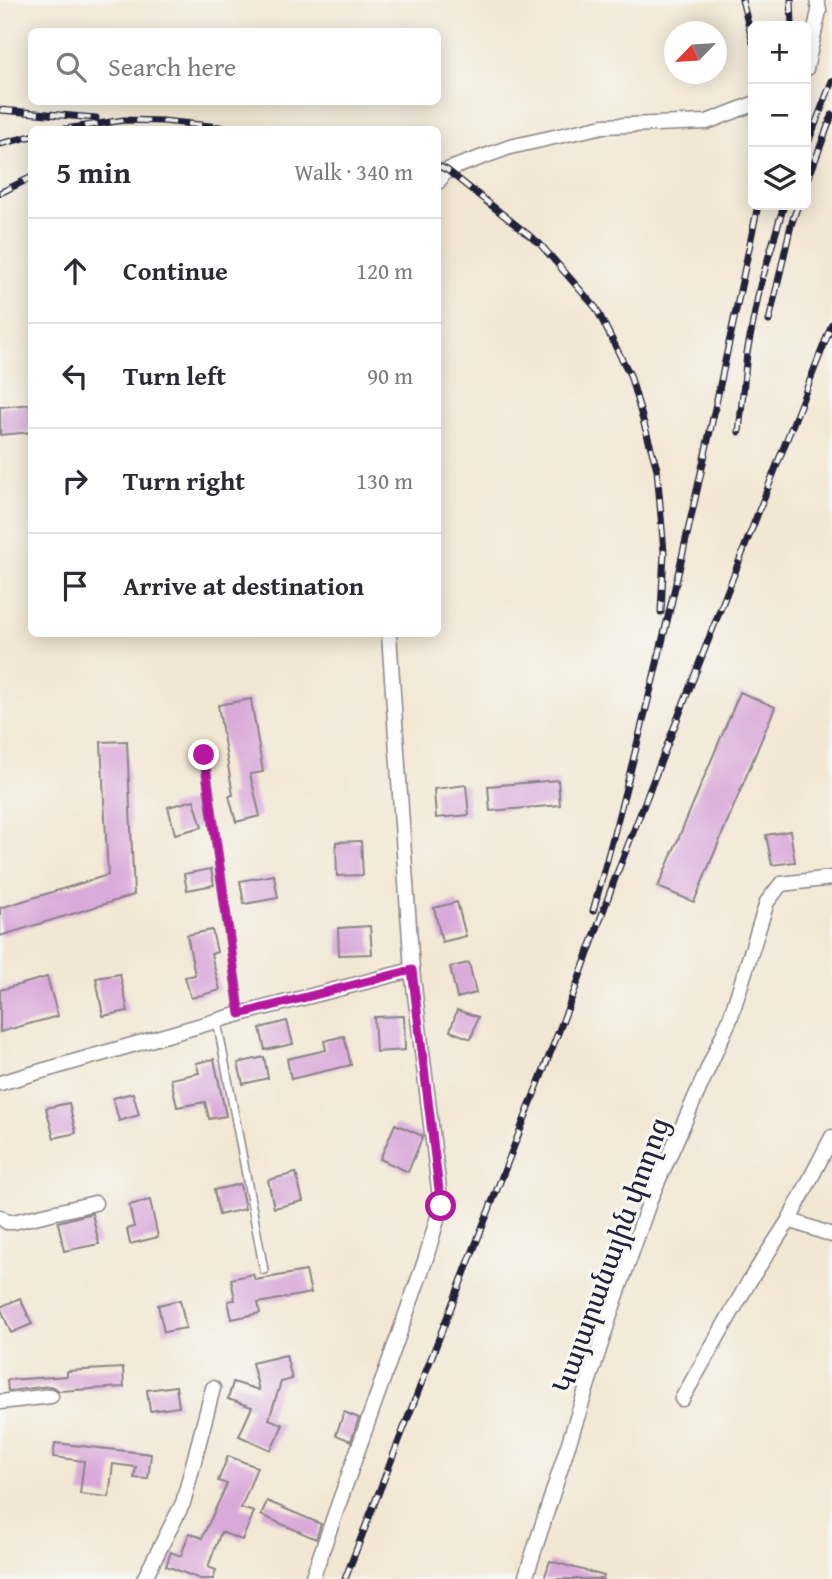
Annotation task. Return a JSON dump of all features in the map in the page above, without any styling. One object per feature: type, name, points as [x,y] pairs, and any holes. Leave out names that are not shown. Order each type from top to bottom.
[{"type":"street","points":[[811,47],[819,12],[817,0]]},
{"type":"street","points":[[441,178],[447,170],[510,147],[603,126],[707,122],[748,106]]},
{"type":"street","points":[[312,1579],[426,1258],[441,1206],[412,970],[390,637]]},
{"type":"street","name":"Կայարանային փողոց","points":[[525,1579],[651,1197],[730,1019],[767,902],[781,884],[832,878]]},
{"type":"street","points":[[0,1083],[240,1014],[412,970]]},
{"type":"street","points":[[682,1399],[750,1280],[789,1220],[832,1137]]},
{"type":"street","points":[[0,1217],[7,1222],[13,1222],[95,1203]]},
{"type":"street","points":[[789,1220],[832,1235]]},
{"type":"street","points":[[145,1579],[183,1503],[213,1388]]},
{"type":"street","points":[[0,1402],[51,1396]]},
{"type":"lane","points":[[204,755],[240,1014]]},
{"type":"lane","points":[[217,1021],[264,1270]]},
{"type":"building","points":[[28,404],[28,432],[0,435],[0,407]]},
{"type":"building","points":[[740,692],[775,707],[694,902],[658,887]]},
{"type":"building","points":[[251,699],[263,772],[250,774],[260,816],[236,822],[229,796],[233,795],[218,705]]},
{"type":"building","points":[[127,741],[134,895],[0,936],[0,908],[108,875],[101,742]]},
{"type":"building","points":[[558,780],[560,805],[490,811],[488,786]]},
{"type":"building","points":[[466,785],[469,815],[436,818],[434,789]]},
{"type":"building","points":[[194,800],[202,827],[175,834],[168,807]]},
{"type":"building","points":[[790,831],[795,862],[772,865],[766,835]]},
{"type":"building","points":[[361,841],[363,875],[337,876],[336,842]]},
{"type":"building","points":[[211,869],[214,885],[187,890],[184,874]]},
{"type":"building","points":[[274,875],[278,898],[244,904],[240,881]]},
{"type":"building","points":[[457,902],[466,936],[442,942],[434,908]]},
{"type":"building","points":[[370,926],[372,954],[339,955],[338,928]]},
{"type":"building","points":[[212,930],[217,952],[211,954],[220,990],[191,998],[185,977],[195,975],[187,935]]},
{"type":"building","points":[[469,963],[476,993],[457,998],[450,967]]},
{"type":"building","points":[[120,974],[128,1011],[103,1016],[96,978]]},
{"type":"building","points":[[47,977],[58,1016],[0,1032],[0,990]]},
{"type":"building","points":[[457,1010],[478,1017],[471,1039],[450,1031]]},
{"type":"building","points":[[404,1016],[405,1050],[376,1052],[374,1017]]},
{"type":"building","points":[[287,1021],[293,1044],[265,1050],[260,1028]]},
{"type":"building","points":[[344,1036],[351,1065],[291,1079],[287,1059],[326,1050],[324,1041]]},
{"type":"building","points":[[264,1057],[268,1078],[243,1084],[238,1063]]},
{"type":"building","points":[[214,1059],[226,1116],[209,1119],[205,1102],[177,1107],[171,1079],[199,1073],[196,1063]]},
{"type":"building","points":[[133,1093],[139,1115],[119,1121],[113,1098]]},
{"type":"building","points":[[69,1103],[76,1133],[54,1138],[46,1108]]},
{"type":"building","points":[[395,1124],[423,1136],[408,1172],[380,1159]]},
{"type":"building","points":[[296,1173],[303,1201],[274,1208],[268,1180]]},
{"type":"building","points":[[240,1184],[245,1209],[219,1215],[214,1190]]},
{"type":"building","points":[[150,1200],[158,1237],[130,1244],[127,1229],[134,1227],[129,1205]]},
{"type":"building","points":[[92,1213],[99,1244],[64,1251],[58,1222]]},
{"type":"building","points":[[306,1271],[311,1293],[258,1303],[260,1313],[232,1319],[228,1301],[235,1300],[231,1279],[253,1274],[255,1280]]},
{"type":"building","points":[[20,1298],[32,1324],[11,1333],[0,1307]]},
{"type":"building","points":[[180,1300],[186,1328],[164,1332],[158,1305]]},
{"type":"building","points":[[286,1355],[292,1379],[281,1382],[269,1419],[283,1425],[271,1450],[239,1436],[252,1407],[228,1399],[233,1382],[259,1390],[252,1363]]},
{"type":"building","points":[[123,1368],[124,1387],[59,1391],[50,1386],[8,1391],[7,1380],[67,1376],[67,1371]]},
{"type":"building","points":[[176,1386],[179,1407],[150,1411],[147,1390]]},
{"type":"building","points":[[344,1412],[359,1418],[351,1441],[336,1435]]},
{"type":"building","points":[[55,1443],[151,1454],[148,1479],[134,1478],[136,1467],[113,1464],[109,1497],[80,1494],[84,1461],[53,1457]]},
{"type":"building","points":[[228,1456],[257,1467],[241,1508],[254,1512],[242,1540],[221,1532],[208,1567],[216,1570],[213,1579],[200,1579],[166,1566],[171,1552],[181,1556],[189,1533],[202,1538],[227,1484],[218,1481]]},
{"type":"building","points":[[267,1501],[321,1524],[316,1539],[261,1515]]},
{"type":"building","points":[[550,1561],[604,1576],[603,1579],[544,1579]]},
{"type":"railway","points":[[742,0],[748,23]]},
{"type":"railway","points":[[791,0],[792,21]]},
{"type":"railway","points":[[806,147],[832,81]]},
{"type":"railway","points":[[0,110],[96,118]]},
{"type":"railway","points":[[811,172],[832,115]]},
{"type":"railway","points":[[85,126],[124,120],[210,126]]},
{"type":"railway","points":[[0,144],[28,137]]},
{"type":"railway","points":[[441,167],[540,244],[596,308],[630,375],[657,469],[664,552],[661,612]]},
{"type":"railway","points":[[0,193],[28,179]]},
{"type":"railway","points":[[593,911],[682,559],[757,210]]},
{"type":"railway","points":[[739,432],[747,353],[760,286],[783,210]]},
{"type":"railway","points":[[769,321],[796,210]]},
{"type":"railway","points":[[345,1579],[832,324]]},
{"type":"route","points":[[204,755],[240,1014],[412,970],[441,1206]]}]
